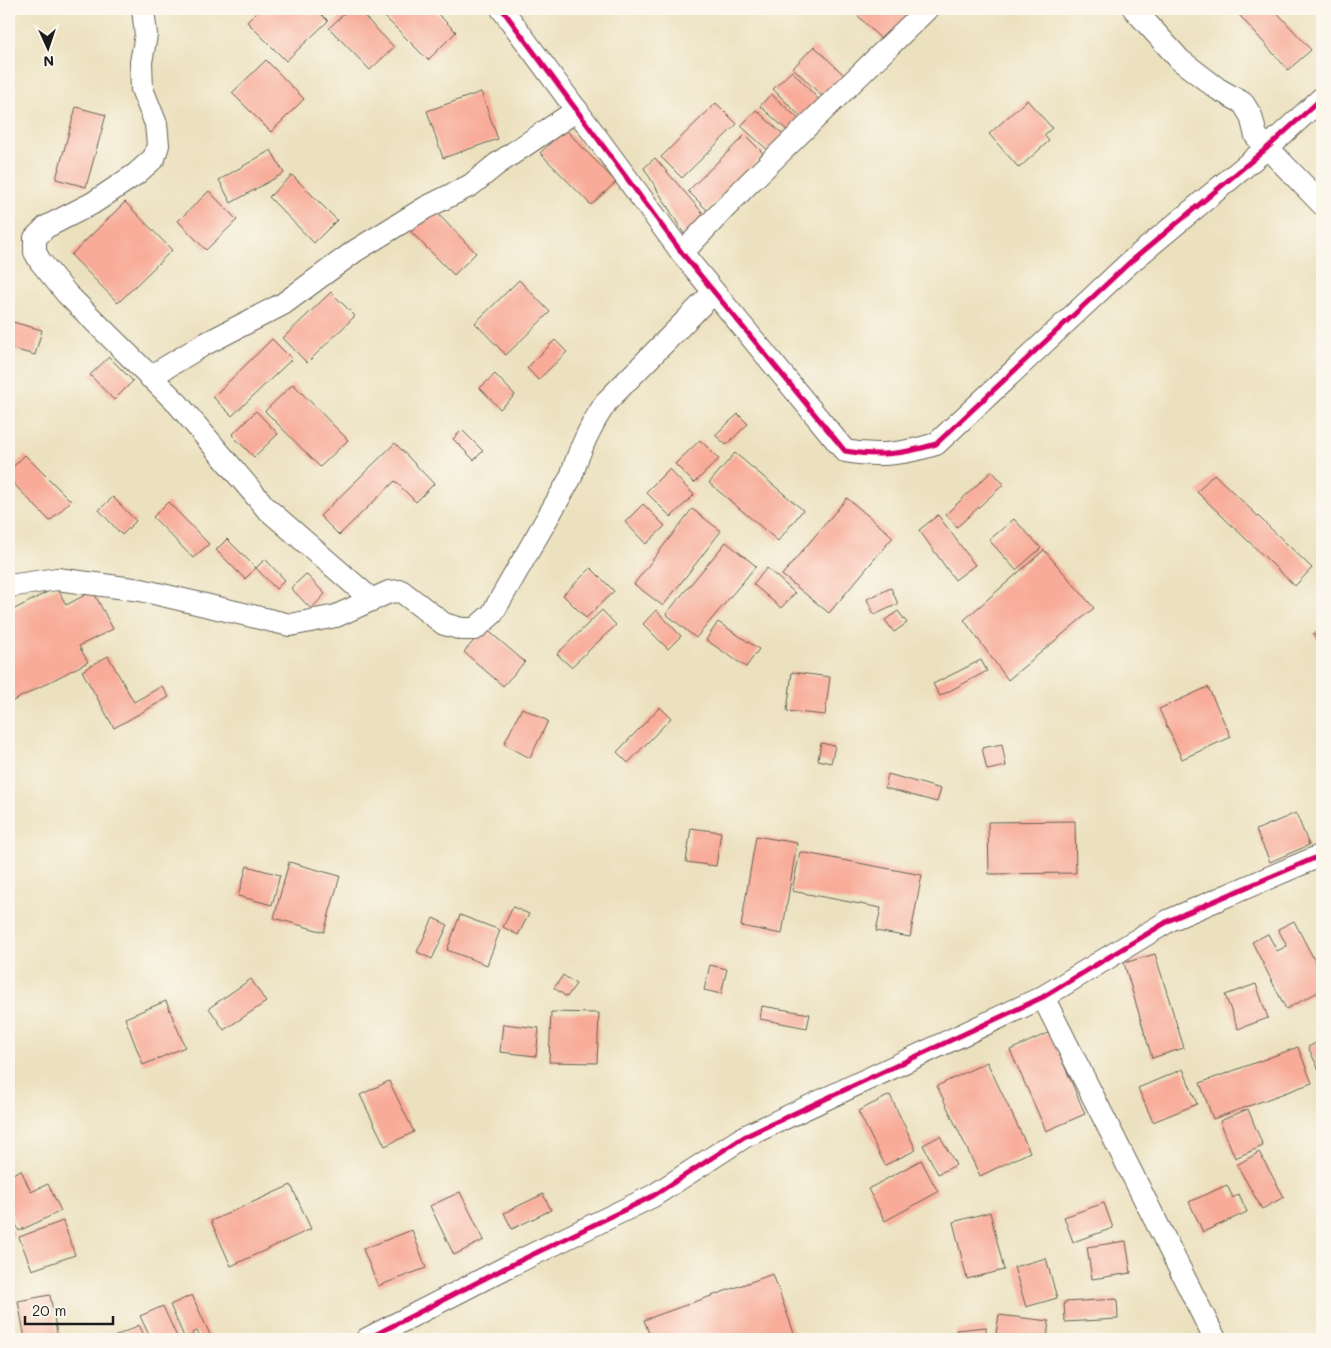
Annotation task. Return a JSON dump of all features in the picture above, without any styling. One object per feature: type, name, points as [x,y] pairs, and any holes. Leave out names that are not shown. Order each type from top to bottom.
[{"type":"street","points":[[144,9],[146,35],[141,62],[142,89],[156,124],[158,146],[154,158],[136,174],[92,204],[46,227],[35,238],[35,252],[67,294],[178,404],[266,508],[372,600]]},
{"type":"street","points":[[502,9],[713,293],[845,451],[884,456],[909,452],[936,444],[1128,264],[1268,148],[1322,98]]},
{"type":"street","points":[[682,253],[745,187],[926,9]]},
{"type":"street","points":[[1134,9],[1180,60],[1218,89],[1243,103],[1251,116],[1256,136],[1322,204]]},
{"type":"street","points":[[150,377],[202,345],[283,304],[355,250],[425,208],[471,185],[497,164],[577,110]]},
{"type":"street","points":[[9,586],[56,579],[141,590],[290,625],[336,616],[389,592],[401,591],[444,624],[462,629],[475,628],[492,614],[572,477],[578,456],[594,419],[607,401],[713,293]]},
{"type":"street","points":[[367,1339],[507,1267],[653,1196],[744,1137],[1043,997],[1170,920],[1317,863]]},
{"type":"street","points":[[1043,997],[1215,1339]]},
{"type":"building","points":[[260,9],[316,9],[328,21],[286,61],[247,22]]},
{"type":"building","points":[[349,9],[357,9],[394,47],[370,70],[329,28]]},
{"type":"building","points":[[377,9],[433,9],[456,32],[428,60]]},
{"type":"building","points":[[851,9],[917,9],[883,41]]},
{"type":"building","points":[[1234,9],[1274,9],[1311,50],[1288,70]]},
{"type":"building","points":[[814,46],[844,75],[823,97],[793,68]]},
{"type":"building","points":[[266,60],[304,99],[271,132],[232,93]]},
{"type":"building","points":[[792,71],[821,102],[803,119],[773,89]]},
{"type":"building","points":[[481,92],[498,139],[443,158],[427,111]]},
{"type":"building","points":[[771,94],[800,120],[789,132],[760,106]]},
{"type":"building","points":[[1027,100],[1052,128],[1044,135],[1049,141],[1019,168],[989,134]]},
{"type":"building","points":[[716,103],[737,124],[682,178],[661,157]]},
{"type":"building","points":[[76,107],[106,115],[86,187],[56,179]]},
{"type":"building","points":[[756,110],[785,136],[770,152],[741,126]]},
{"type":"building","points":[[565,129],[616,182],[591,205],[540,153]]},
{"type":"building","points":[[745,135],[764,154],[707,210],[688,191]]},
{"type":"building","points":[[271,150],[284,173],[231,203],[219,180]]},
{"type":"building","points":[[655,158],[708,219],[686,237],[644,168]]},
{"type":"building","points":[[292,175],[337,220],[314,243],[269,197]]},
{"type":"building","points":[[209,191],[237,220],[206,250],[178,221]]},
{"type":"building","points":[[125,202],[172,250],[118,303],[71,255]]},
{"type":"building","points":[[434,210],[476,253],[454,275],[411,232]]},
{"type":"building","points":[[519,280],[550,312],[506,355],[475,323]]},
{"type":"building","points":[[331,292],[355,316],[307,363],[283,338]]},
{"type":"building","points":[[9,321],[42,330],[35,355],[9,348]]},
{"type":"building","points":[[272,339],[292,359],[232,416],[213,397]]},
{"type":"building","points":[[555,340],[567,352],[538,380],[527,368]]},
{"type":"building","points":[[109,357],[133,381],[114,400],[90,375]]},
{"type":"building","points":[[495,374],[515,395],[500,409],[480,388]]},
{"type":"building","points":[[293,384],[348,440],[320,467],[265,411]]},
{"type":"building","points":[[256,411],[278,434],[254,457],[232,435]]},
{"type":"building","points":[[738,414],[748,424],[726,445],[715,435]]},
{"type":"building","points":[[462,430],[483,451],[474,460],[453,439]]},
{"type":"building","points":[[700,440],[719,459],[694,483],[675,464]]},
{"type":"building","points":[[395,443],[434,484],[416,502],[395,481],[339,535],[320,516]]},
{"type":"building","points":[[735,453],[803,510],[778,541],[709,483]]},
{"type":"building","points":[[25,455],[71,501],[50,521],[9,479],[9,471]]},
{"type":"building","points":[[669,469],[694,495],[671,517],[646,492]]},
{"type":"building","points":[[992,471],[1004,484],[957,527],[946,514]]},
{"type":"building","points":[[1214,474],[1312,568],[1295,586],[1197,492]]},
{"type":"building","points":[[113,497],[136,521],[122,535],[99,510]]},
{"type":"building","points":[[847,498],[893,537],[829,613],[782,575]]},
{"type":"building","points":[[168,502],[209,544],[193,558],[153,517]]},
{"type":"building","points":[[643,504],[665,526],[646,544],[625,522]]},
{"type":"building","points":[[692,509],[721,531],[663,606],[634,584]]},
{"type":"building","points":[[938,515],[975,565],[955,580],[919,530]]},
{"type":"building","points":[[1014,519],[1041,548],[1016,570],[989,540]]},
{"type":"building","points":[[227,539],[256,568],[245,579],[216,550]]},
{"type":"building","points":[[726,542],[756,566],[696,638],[666,614]]},
{"type":"building","points":[[1044,550],[1094,608],[1008,680],[964,620]]},
{"type":"building","points":[[265,559],[285,580],[276,589],[256,568]]},
{"type":"building","points":[[591,568],[614,591],[586,618],[563,595]]},
{"type":"building","points":[[767,568],[795,593],[781,608],[753,584]]},
{"type":"building","points":[[306,574],[325,594],[311,609],[291,588]]},
{"type":"building","points":[[57,587],[66,605],[93,591],[113,629],[79,646],[88,662],[9,703],[9,612]]},
{"type":"building","points":[[891,588],[898,604],[874,615],[867,599]]},
{"type":"building","points":[[602,610],[616,625],[571,667],[557,654]]},
{"type":"building","points":[[656,610],[681,636],[668,649],[643,624]]},
{"type":"building","points":[[898,611],[907,623],[894,632],[885,620]]},
{"type":"building","points":[[718,622],[759,649],[746,667],[706,640]]},
{"type":"building","points":[[485,628],[525,662],[503,686],[464,652]]},
{"type":"building","points":[[1322,628],[1322,646],[1313,634]]},
{"type":"building","points":[[108,656],[134,702],[162,686],[169,697],[114,728],[82,671]]},
{"type":"building","points":[[981,660],[987,671],[940,696],[933,684]]},
{"type":"building","points":[[792,672],[830,677],[825,715],[787,711]]},
{"type":"building","points":[[1208,687],[1231,737],[1182,759],[1159,709]]},
{"type":"building","points":[[660,707],[671,718],[628,763],[617,752]]},
{"type":"building","points":[[522,708],[548,721],[530,758],[504,744]]},
{"type":"building","points":[[821,743],[835,746],[831,763],[818,760]]},
{"type":"building","points":[[1002,744],[1006,766],[987,770],[982,748]]},
{"type":"building","points":[[888,774],[941,789],[937,802],[885,788]]},
{"type":"building","points":[[1296,813],[1309,845],[1270,862],[1256,830]]},
{"type":"building","points":[[1075,821],[1076,873],[989,874],[988,822]]},
{"type":"building","points":[[691,828],[721,832],[716,866],[686,862]]},
{"type":"building","points":[[756,836],[797,843],[782,934],[741,926]]},
{"type":"building","points":[[800,852],[922,875],[910,937],[876,931],[881,908],[792,891]]},
{"type":"building","points":[[289,862],[340,876],[324,932],[274,918]]},
{"type":"building","points":[[247,866],[280,875],[272,905],[238,896]]},
{"type":"building","points":[[513,907],[529,914],[518,935],[503,927]]},
{"type":"building","points":[[460,915],[500,930],[487,965],[447,950]]},
{"type":"building","points":[[433,918],[448,925],[432,959],[417,952]]},
{"type":"building","points":[[1294,921],[1322,975],[1322,990],[1286,1009],[1252,942],[1268,934],[1277,951],[1287,946],[1278,929]]},
{"type":"building","points":[[1155,954],[1184,1048],[1152,1058],[1124,963]]},
{"type":"building","points":[[710,965],[727,969],[721,994],[704,990]]},
{"type":"building","points":[[563,975],[576,984],[567,997],[554,988]]},
{"type":"building","points":[[251,979],[266,1002],[224,1030],[209,1008]]},
{"type":"building","points":[[1256,984],[1268,1018],[1238,1029],[1225,995]]},
{"type":"building","points":[[166,1001],[185,1047],[143,1065],[125,1018]]},
{"type":"building","points":[[762,1006],[810,1014],[807,1028],[760,1019]]},
{"type":"building","points":[[551,1012],[599,1013],[597,1063],[549,1062]]},
{"type":"building","points":[[503,1024],[539,1028],[536,1056],[500,1052]]},
{"type":"building","points":[[1050,1032],[1085,1114],[1046,1131],[1010,1050]]},
{"type":"building","points":[[1322,1040],[1322,1073],[1321,1074],[1308,1047]]},
{"type":"building","points":[[1298,1047],[1312,1083],[1213,1119],[1200,1083]]},
{"type":"building","points":[[987,1062],[1030,1152],[980,1176],[937,1086]]},
{"type":"building","points":[[1183,1069],[1197,1104],[1153,1122],[1138,1088]]},
{"type":"building","points":[[389,1081],[414,1132],[385,1146],[360,1095]]},
{"type":"building","points":[[890,1095],[916,1150],[885,1165],[858,1111]]},
{"type":"building","points":[[1248,1109],[1263,1146],[1235,1158],[1220,1121]]},
{"type":"building","points":[[940,1136],[956,1165],[938,1174],[923,1145]]},
{"type":"building","points":[[1259,1152],[1284,1197],[1262,1209],[1237,1165]]},
{"type":"building","points":[[921,1160],[938,1192],[885,1221],[868,1189]]},
{"type":"building","points":[[21,1170],[31,1192],[48,1184],[61,1211],[19,1231],[9,1209],[9,1176]]},
{"type":"building","points":[[291,1185],[311,1229],[231,1266],[211,1221]]},
{"type":"building","points":[[1227,1185],[1233,1198],[1239,1194],[1247,1212],[1203,1232],[1189,1202]]},
{"type":"building","points":[[460,1192],[484,1240],[454,1255],[430,1206]]},
{"type":"building","points":[[543,1194],[551,1210],[512,1229],[504,1213]]},
{"type":"building","points":[[1104,1203],[1113,1228],[1073,1242],[1064,1217]]},
{"type":"building","points":[[990,1212],[1004,1270],[967,1279],[953,1222]]},
{"type":"building","points":[[63,1221],[75,1255],[32,1270],[19,1237]]},
{"type":"building","points":[[9,1223],[15,1235],[9,1239]]},
{"type":"building","points":[[412,1230],[426,1268],[378,1286],[363,1249]]},
{"type":"building","points":[[1126,1241],[1131,1273],[1092,1279],[1087,1247]]},
{"type":"building","points":[[1046,1258],[1057,1298],[1026,1307],[1014,1267]]},
{"type":"building","points":[[773,1274],[796,1339],[651,1339],[644,1320]]},
{"type":"building","points":[[50,1295],[58,1339],[25,1339],[18,1301]]},
{"type":"building","points":[[192,1295],[212,1339],[201,1339],[197,1331],[192,1333],[195,1339],[185,1339],[170,1305]]},
{"type":"building","points":[[1117,1299],[1118,1319],[1065,1322],[1064,1302]]},
{"type":"building","points":[[163,1306],[178,1339],[151,1339],[140,1316]]},
{"type":"building","points":[[999,1315],[1049,1321],[1047,1339],[995,1339]]},
{"type":"building","points":[[139,1325],[146,1339],[110,1339]]},
{"type":"building","points":[[986,1327],[987,1339],[957,1339],[956,1330]]},
{"type":"cycle path","points":[[502,9],[682,253],[845,451],[857,453],[891,453],[936,444],[1128,264],[1267,148],[1322,98]]},
{"type":"cycle path","points":[[367,1339],[507,1267],[653,1196],[744,1137],[1043,997],[1170,920],[1322,855]]}]
